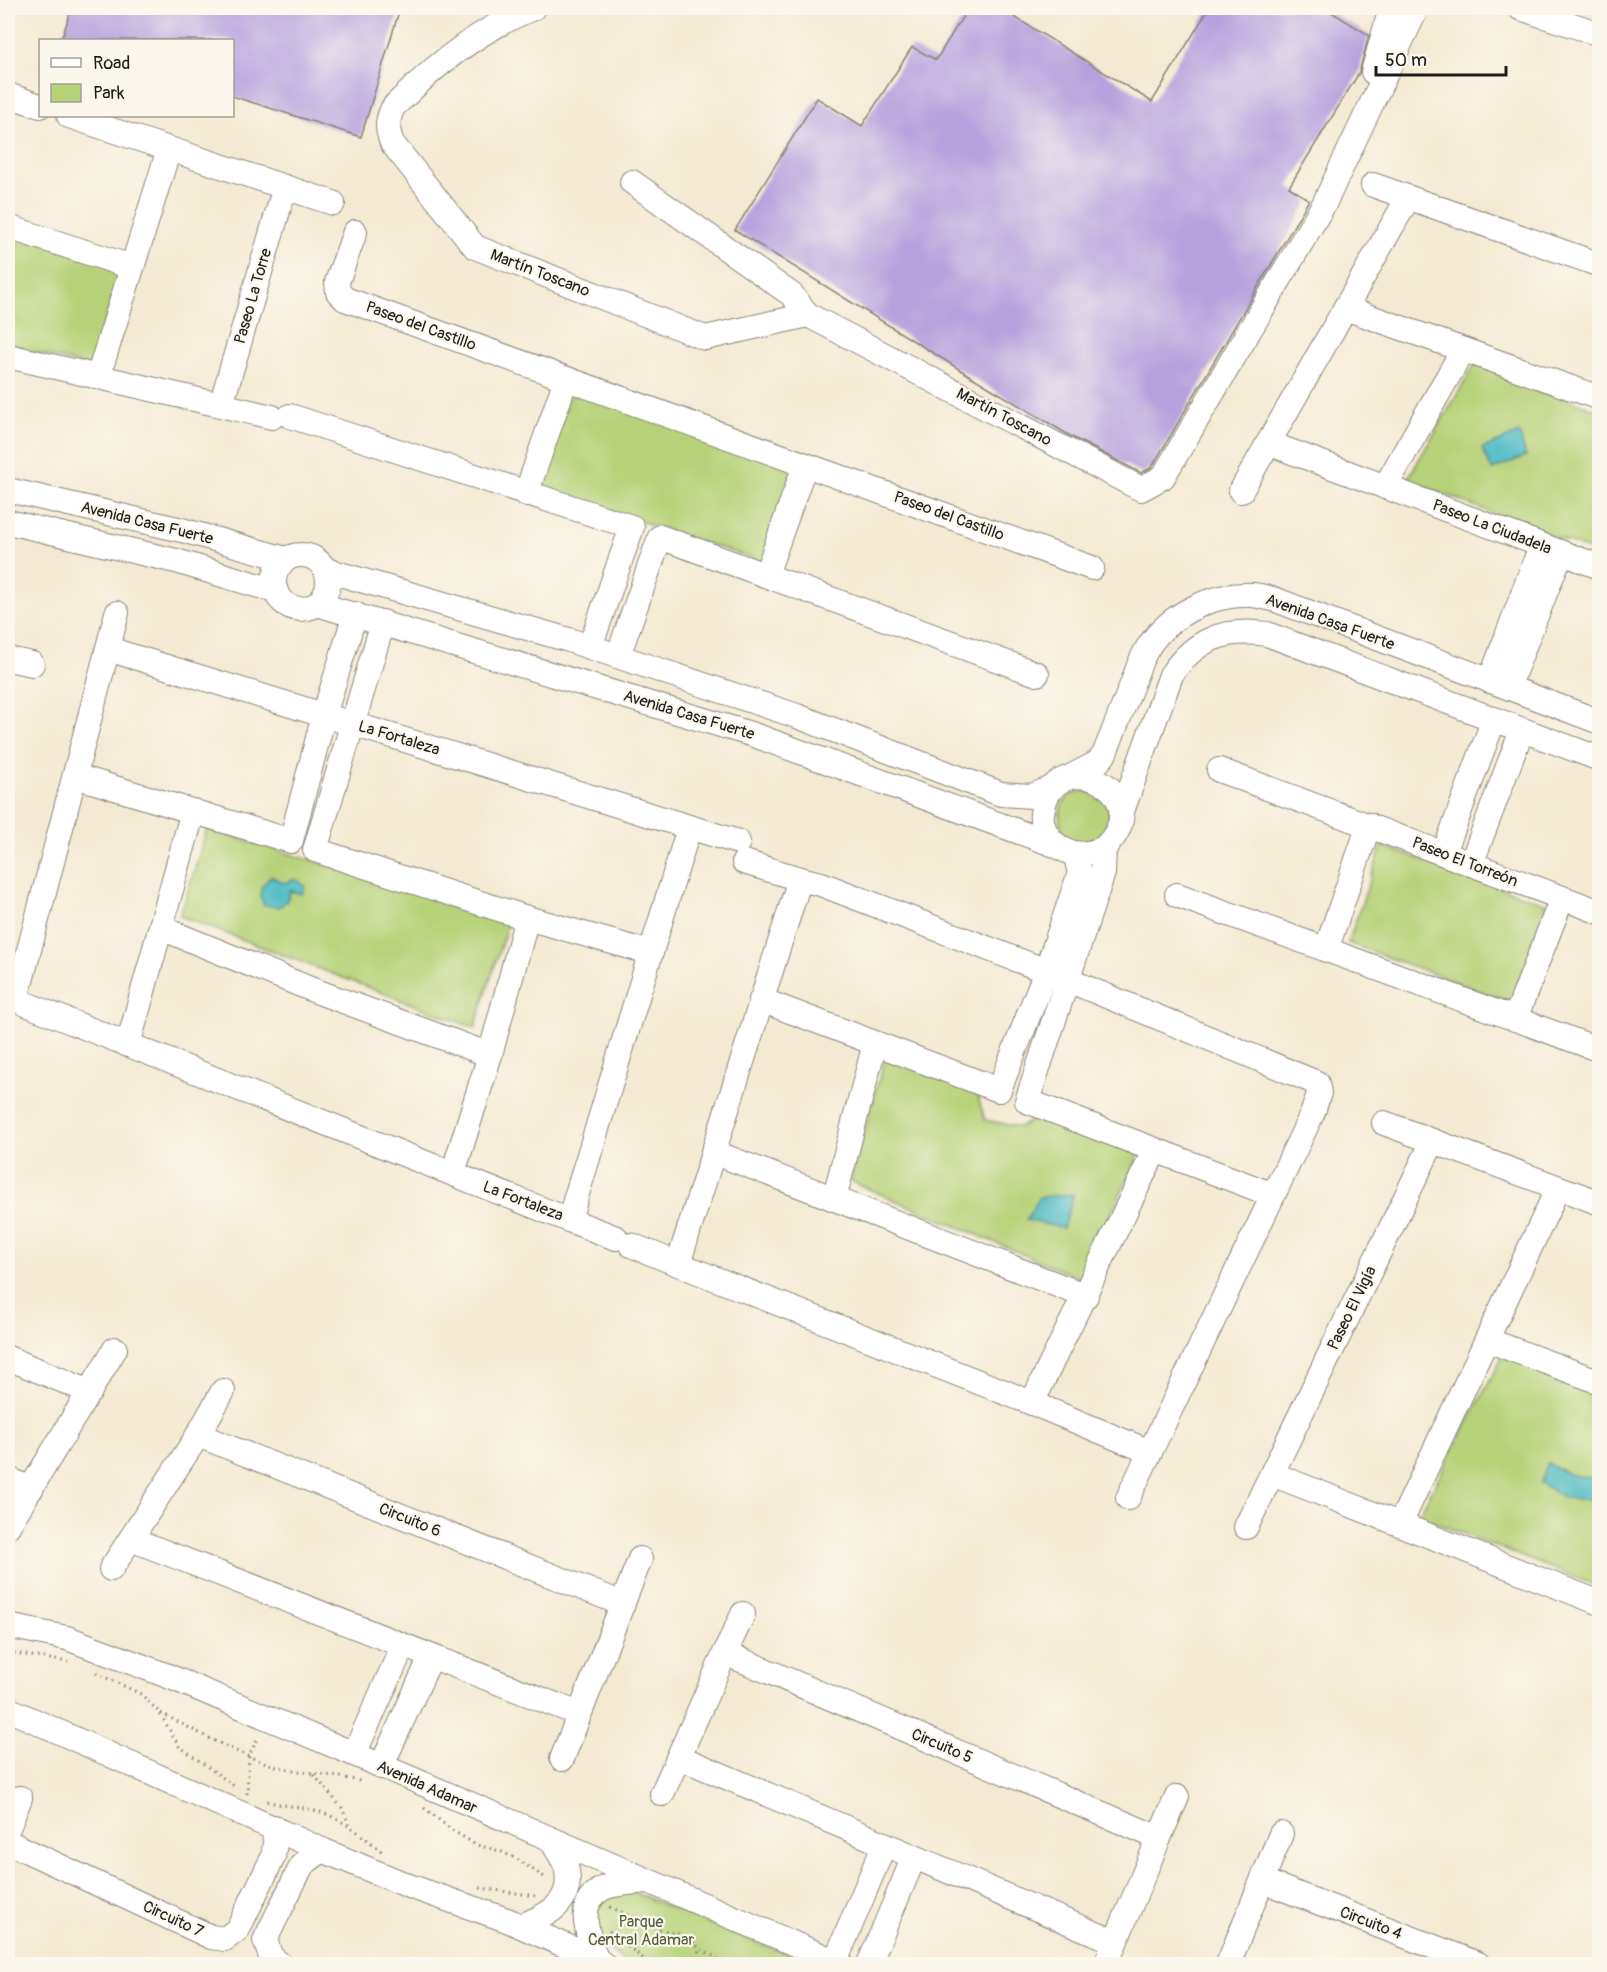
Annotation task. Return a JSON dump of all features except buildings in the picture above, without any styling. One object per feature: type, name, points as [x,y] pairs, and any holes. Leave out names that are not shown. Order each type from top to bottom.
[{"type":"street","name":"Martín Toscano","points":[[533,8],[508,18],[454,54],[418,82],[392,110],[387,129],[392,143],[475,247],[705,338],[808,315],[1141,489],[1163,477],[1324,204],[1414,14]]},
{"type":"street","points":[[1324,204],[1325,169],[1347,135],[1377,64],[1391,8]]},
{"type":"street","points":[[1521,8],[1557,13],[1599,34]]},
{"type":"street","points":[[8,95],[39,106]]},
{"type":"street","points":[[72,117],[333,203]]},
{"type":"street","points":[[98,377],[169,149]]},
{"type":"street","points":[[632,182],[792,295],[808,315]]},
{"type":"street","points":[[1374,185],[1599,265]]},
{"type":"street","name":"Paseo La Torre","points":[[221,405],[285,187]]},
{"type":"street","points":[[1241,491],[1408,198]]},
{"type":"street","points":[[8,226],[132,267]]},
{"type":"street","name":"Paseo del Castillo","points":[[355,232],[337,282],[338,292],[345,299],[1092,568]]},
{"type":"street","points":[[1345,308],[1599,398]]},
{"type":"street","points":[[1384,487],[1463,350]]},
{"type":"street","points":[[8,356],[221,405],[281,416],[632,527],[590,647]]},
{"type":"street","points":[[526,494],[566,379]]},
{"type":"street","name":"Paseo La Ciudadela","points":[[1268,443],[1599,567]]},
{"type":"street","points":[[766,576],[805,465]]},
{"type":"street","name":"Avenida Casa Fuerte","points":[[8,490],[182,530],[286,560]]},
{"type":"street","name":"Avenida Casa Fuerte","points":[[8,522],[176,561],[276,591]]},
{"type":"street","points":[[618,656],[660,537],[1037,674]]},
{"type":"street","points":[[1499,684],[1520,656],[1548,584],[1551,549]]},
{"type":"street","points":[[1499,684],[1551,549]]},
{"type":"street","points":[[295,556],[313,557],[326,570],[327,589],[324,597],[317,604],[308,608],[298,608],[280,599],[274,579],[278,568],[286,560],[295,556]]},
{"type":"street","name":"Avenida Casa Fuerte","points":[[326,570],[618,656],[797,716],[1001,794],[1032,796],[1097,763],[1104,755],[1147,648],[1160,632],[1180,615],[1201,604],[1227,597],[1254,595],[1276,600],[1599,722]]},
{"type":"street","name":"Avenida Casa Fuerte","points":[[317,604],[753,735],[1065,850]]},
{"type":"street","name":"La Fortaleza","points":[[117,613],[75,776],[12,998],[569,1220],[689,828]]},
{"type":"street","points":[[75,776],[291,840],[324,715],[355,614]]},
{"type":"street","points":[[383,622],[315,850],[527,918],[651,954]]},
{"type":"street","name":"Avenida Casa Fuerte","points":[[1121,814],[1171,675],[1181,660],[1208,640],[1246,631],[1267,634],[1599,759]]},
{"type":"street","points":[[1381,676],[1393,644]]},
{"type":"street","name":"La Fortaleza","points":[[108,649],[689,828],[800,879],[821,884],[1046,971],[1317,1083],[1319,1093],[1313,1112],[1273,1195]]},
{"type":"street","points":[[8,659],[32,664]]},
{"type":"street","points":[[1444,854],[1494,719]]},
{"type":"street","points":[[1471,864],[1522,730]]},
{"type":"street","name":"Paseo El Torreón","points":[[1219,770],[1599,912]]},
{"type":"street","points":[[761,1000],[999,1090],[1046,971],[1080,873],[1065,850],[1046,832],[1041,817],[1044,802],[1062,782],[1090,776],[1106,784],[1117,797],[1121,814],[1117,833],[1104,848],[1090,854],[1065,850]]},
{"type":"street","points":[[128,1045],[193,811]]},
{"type":"street","points":[[1326,950],[1369,825]]},
{"type":"street","points":[[1104,848],[1103,873],[1027,1101],[1273,1195],[1128,1498]]},
{"type":"street","points":[[678,1264],[800,879]]},
{"type":"street","points":[[1177,895],[1599,1050]]},
{"type":"street","points":[[1515,1019],[1562,898]]},
{"type":"street","points":[[453,1173],[490,1054],[527,918]]},
{"type":"street","points":[[161,928],[313,990],[490,1054]]},
{"type":"street","points":[[834,1199],[875,1043]]},
{"type":"street","points":[[1384,1123],[1599,1203]]},
{"type":"street","name":"Paseo El Vigía","points":[[1246,1527],[1433,1142]]},
{"type":"street","points":[[1032,1403],[1155,1150]]},
{"type":"street","points":[[713,1152],[1086,1296]]},
{"type":"street","points":[[1400,1524],[1558,1188]]},
{"type":"street","points":[[569,1220],[1150,1452]]},
{"type":"street","points":[[1487,1340],[1599,1382]]},
{"type":"street","points":[[8,1526],[116,1349]]},
{"type":"street","points":[[8,1358],[90,1392]]},
{"type":"street","points":[[111,1569],[198,1435],[223,1391]]},
{"type":"street","name":"Circuito 6","points":[[198,1435],[623,1604]]},
{"type":"street","points":[[1272,1474],[1599,1603]]},
{"type":"street","points":[[8,1479],[31,1489]]},
{"type":"street","points":[[131,1539],[579,1714]]},
{"type":"street","points":[[562,1759],[640,1559]]},
{"type":"street","points":[[662,1794],[743,1614]]},
{"type":"street","name":"Avenida Adamar","points":[[8,1626],[67,1638],[168,1676],[354,1754],[376,1775],[552,1841],[838,1963]]},
{"type":"street","points":[[354,1754],[403,1646]]},
{"type":"street","name":"Circuito 5","points":[[725,1653],[1159,1838]]},
{"type":"street","points":[[376,1775],[431,1657]]},
{"type":"street","points":[[8,1709],[322,1850],[409,1886],[521,1926],[600,1962]]},
{"type":"street","points":[[679,1757],[1115,1942]]},
{"type":"street","points":[[1106,1965],[1177,1797]]},
{"type":"street","points":[[8,1828],[20,1798]]},
{"type":"street","name":"Circuito 7","points":[[8,1842],[211,1937],[225,1939],[238,1929],[273,1857],[274,1827]]},
{"type":"street","points":[[1228,1965],[1281,1834]]},
{"type":"street","points":[[521,1926],[542,1918],[564,1896],[566,1866],[552,1841]]},
{"type":"street","points":[[838,1963],[884,1845]]},
{"type":"street","points":[[280,1965],[271,1957],[265,1940],[302,1865],[322,1850]]},
{"type":"street","points":[[869,1965],[914,1857]]},
{"type":"street","points":[[600,1962],[584,1916],[591,1898],[604,1887],[646,1881]]},
{"type":"street","name":"Circuito 4","points":[[1263,1881],[1478,1965]]},
{"type":"path","points":[[8,1652],[75,1663]]},
{"type":"path","points":[[86,1668],[141,1694],[159,1712],[179,1746],[247,1795],[249,1756],[267,1719]]},
{"type":"path","points":[[159,1712],[249,1756],[274,1765],[314,1775],[349,1778],[376,1775]]},
{"type":"path","points":[[314,1775],[342,1808],[350,1826]]},
{"type":"path","points":[[258,1798],[279,1805],[314,1810],[350,1826],[389,1856]]},
{"type":"path","points":[[420,1805],[476,1845],[500,1851],[517,1859],[552,1882],[564,1896]]},
{"type":"path","points":[[477,1887],[564,1896]]},
{"type":"path","points":[[591,1898],[658,1929],[680,1934],[727,1965]]},
{"type":"path","points":[[696,1965],[699,1948]]},
{"type":"green space","points":[[8,229],[122,268],[91,367],[8,345]]},
{"type":"green space","points":[[1475,364],[1599,411],[1599,554],[1407,480]]},
{"type":"green space","points":[[573,388],[795,466],[762,562],[538,487]]},
{"type":"green space","points":[[1085,790],[1098,794],[1109,803],[1110,831],[1086,845],[1074,842],[1067,837],[1060,825],[1062,805],[1072,794]]},
{"type":"green space","points":[[207,829],[509,920],[475,1028],[180,916]]},
{"type":"green space","points":[[1382,846],[1547,904],[1512,1002],[1348,943]]},
{"type":"green space","points":[[886,1055],[976,1090],[985,1120],[1019,1127],[1040,1117],[1140,1154],[1079,1278],[850,1181]]},
{"type":"green space","points":[[1504,1354],[1599,1391],[1599,1587],[1418,1516]]},
{"type":"green space","name":"Parque Central Adamar","points":[[622,1889],[727,1932],[817,1964],[628,1964],[600,1942],[593,1914],[600,1900]]},
{"type":"water","points":[[1519,433],[1526,456],[1492,470],[1482,449]]},
{"type":"water","points":[[271,876],[284,883],[295,879],[305,886],[302,894],[290,891],[287,901],[279,907],[264,905],[260,896],[262,886]]},
{"type":"water","points":[[1074,1194],[1063,1228],[1026,1220],[1039,1197]]},
{"type":"water","points":[[1547,1463],[1571,1475],[1593,1478],[1592,1500],[1565,1498],[1540,1483]]}]
